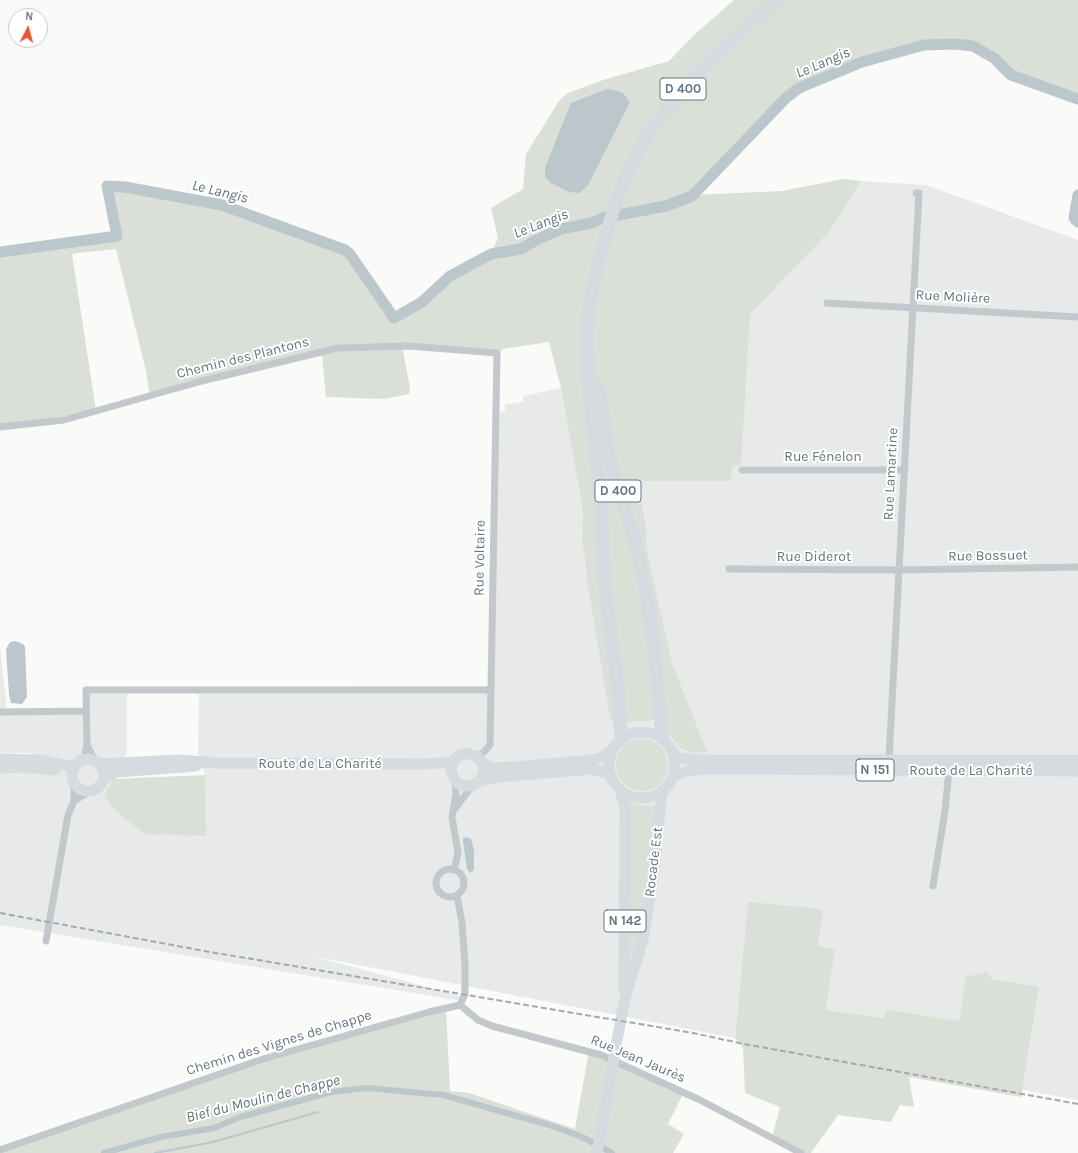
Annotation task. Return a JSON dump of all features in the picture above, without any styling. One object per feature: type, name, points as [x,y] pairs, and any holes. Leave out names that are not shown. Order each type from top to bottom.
[{"type":"highway","name":"D 400","points":[[617,745],[618,688],[604,579],[601,500],[588,381],[588,312],[593,287],[608,225],[616,201],[632,163],[651,129],[675,98],[703,66],[763,12],[780,0]]},
{"type":"highway","name":"D 400","points":[[593,287],[596,369],[601,416],[616,482],[633,532],[642,570],[654,644],[662,738]]},
{"type":"main road","points":[[610,774],[592,769],[500,777],[476,784],[462,786],[453,772],[462,754],[470,754],[490,768],[501,769],[592,760],[600,758],[630,734],[641,732],[652,733],[662,738],[669,745],[674,754],[676,770],[663,791],[655,796],[642,798],[628,795],[620,790],[610,774],[609,762],[617,745]]},
{"type":"main road","name":"Route de La Charité","points":[[674,754],[679,758],[699,760],[1078,760]]},
{"type":"main road","name":"Route de La Charité","points":[[0,759],[34,760],[83,768]]},
{"type":"main road","points":[[476,784],[484,773],[479,759]]},
{"type":"main road","name":"Route de La Charité","points":[[0,768],[83,768],[179,760],[216,764],[424,764],[453,772]]},
{"type":"main road","name":"Route de La Charité","points":[[104,778],[117,772],[216,764]]},
{"type":"main road","points":[[83,768],[103,770],[104,778],[98,788],[88,792],[80,790],[83,768]]},
{"type":"main road","name":"Route de La Charité","points":[[673,777],[687,771],[705,770],[1078,771]]},
{"type":"main road","name":"Rocade Est","points":[[620,790],[625,808],[624,1002]]},
{"type":"main road","name":"Rocade Est","points":[[597,1153],[624,1002],[643,939],[654,872],[663,791]]},
{"type":"street","name":"Rue Lamartine","points":[[889,760],[905,470],[918,193],[916,193]]},
{"type":"street","name":"Rue Molière","points":[[827,303],[1078,317]]},
{"type":"street","name":"Chemin des Plantons","points":[[0,427],[64,420],[202,381],[338,348],[409,346],[497,353]]},
{"type":"street","name":"Rue Voltaire","points":[[479,759],[490,745],[497,353]]},
{"type":"street","name":"Rue Fénelon","points":[[742,470],[905,470]]},
{"type":"street","name":"Rue Bossuet","points":[[899,570],[1078,567]]},
{"type":"street","name":"Rue Diderot","points":[[729,570],[899,570]]},
{"type":"street","points":[[83,768],[86,743],[86,690],[491,690]]},
{"type":"street","points":[[0,712],[86,711]]},
{"type":"street","points":[[46,941],[68,816],[74,801],[88,750],[86,743]]},
{"type":"street","points":[[933,886],[945,811],[949,770]]},
{"type":"street","points":[[453,772],[457,791],[452,817],[458,853],[454,870]]},
{"type":"street","points":[[454,810],[476,784]]},
{"type":"street","points":[[74,801],[88,792]]},
{"type":"street","points":[[450,869],[454,870],[464,879],[463,888],[457,895],[444,895],[440,892],[436,884],[438,875],[441,872],[450,869]]},
{"type":"street","points":[[457,895],[462,923],[466,965],[463,1002],[460,1006]]},
{"type":"street","name":"Chemin des Vignes de Chappe","points":[[0,1150],[263,1059],[429,1012],[460,1006]]},
{"type":"street","name":"Rue Jean Jaurès","points":[[460,1006],[474,1017],[492,1026],[601,1054],[700,1100],[801,1153]]},
{"type":"shaded area","points":[[734,0],[1078,0],[1078,99],[1011,75],[994,58],[973,46],[955,44],[924,45],[902,50],[862,62],[799,88],[787,97],[693,195],[782,191],[843,179],[861,181],[830,231],[750,313],[741,466],[732,465],[731,481],[638,481],[646,526],[647,551],[672,663],[707,752],[692,753],[683,750],[678,746],[659,720],[616,723],[610,719],[588,587],[582,537],[583,511],[561,388],[549,342],[503,349],[497,353],[352,346],[150,396],[146,371],[116,249],[77,253],[72,254],[96,411],[0,427],[0,252],[117,236],[107,186],[125,187],[222,205],[345,250],[350,254],[394,318],[422,302],[450,276],[491,254],[498,238],[491,208],[523,189],[526,154],[559,101],[568,93],[603,80],[669,61],[693,36]]},
{"type":"shaded area","points":[[607,89],[622,92],[630,102],[588,185],[580,193],[569,192],[551,183],[545,177],[545,168],[571,103]]},
{"type":"shaded area","points":[[861,181],[926,185],[1078,240],[1078,1100],[1022,1090],[1039,987],[967,977],[959,1021],[886,1009],[884,1018],[826,1010],[835,949],[818,946],[823,909],[748,903],[735,1038],[312,956],[464,997],[463,1001],[0,925],[0,769],[34,760],[34,753],[0,753],[0,646],[7,711],[86,711],[86,690],[127,689],[127,753],[104,795],[110,805],[126,820],[145,834],[205,775],[198,754],[199,690],[331,690],[365,686],[491,686],[496,412],[505,411],[505,404],[523,402],[523,396],[561,388],[583,511],[582,537],[588,587],[610,719],[621,722],[659,720],[678,746],[683,750],[686,752],[706,752],[672,663],[647,551],[646,526],[638,481],[732,465],[741,465],[749,313],[759,305],[830,231]]},
{"type":"shaded area","points":[[352,349],[403,350],[410,388],[409,394],[384,399],[326,397],[322,355]]},
{"type":"shaded area","points":[[15,641],[23,644],[25,647],[27,697],[22,704],[11,703],[9,695],[6,649],[10,642]]},
{"type":"shaded area","points":[[642,739],[656,743],[664,751],[668,765],[664,779],[656,787],[642,791],[628,787],[620,779],[616,765],[620,751],[628,743]]},
{"type":"shaded area","points":[[205,775],[206,836],[145,834],[126,820],[110,805],[104,795],[113,779]]},
{"type":"shaded area","points":[[628,803],[648,806],[657,805],[654,856],[635,958],[627,956]]},
{"type":"shaded area","points":[[467,837],[471,839],[474,851],[474,870],[470,873],[467,869],[463,841],[463,838]]},
{"type":"shaded area","points":[[748,902],[823,909],[818,946],[835,949],[826,1010],[884,1018],[886,1009],[959,1021],[966,977],[986,972],[992,979],[1039,987],[1021,1097],[909,1077],[914,1107],[900,1105],[891,1122],[838,1115],[811,1153],[801,1153],[772,1138],[780,1107],[745,1093],[743,1047],[735,1038]]},
{"type":"shaded area","points":[[446,1009],[450,1091],[469,1093],[575,1129],[589,1051],[684,1092],[668,1124],[684,1134],[673,1153],[0,1153],[263,1059]]},
{"type":"waterway","name":"Le Langis","points":[[0,252],[117,236],[107,186],[125,187],[222,205],[345,250],[350,254],[394,318],[422,302],[450,276],[491,254],[521,249],[538,239],[561,229],[592,223],[603,218],[666,206],[692,196],[787,97],[799,88],[862,62],[924,45],[955,44],[973,46],[994,58],[1011,75],[1078,99]]},
{"type":"waterway","name":"Le Langis","points":[[1078,195],[1074,218],[1078,222]]},
{"type":"waterway","name":"Bief du Moulin de Chappe","points":[[104,1153],[161,1137],[214,1128],[240,1117],[332,1092],[367,1088],[443,1095],[549,1125],[580,1136],[612,1153]]},
{"type":"waterway","points":[[155,1153],[213,1142],[318,1112]]},
{"type":"railway","points":[[0,913],[210,952],[693,1033],[744,1044],[1078,1104]]}]
